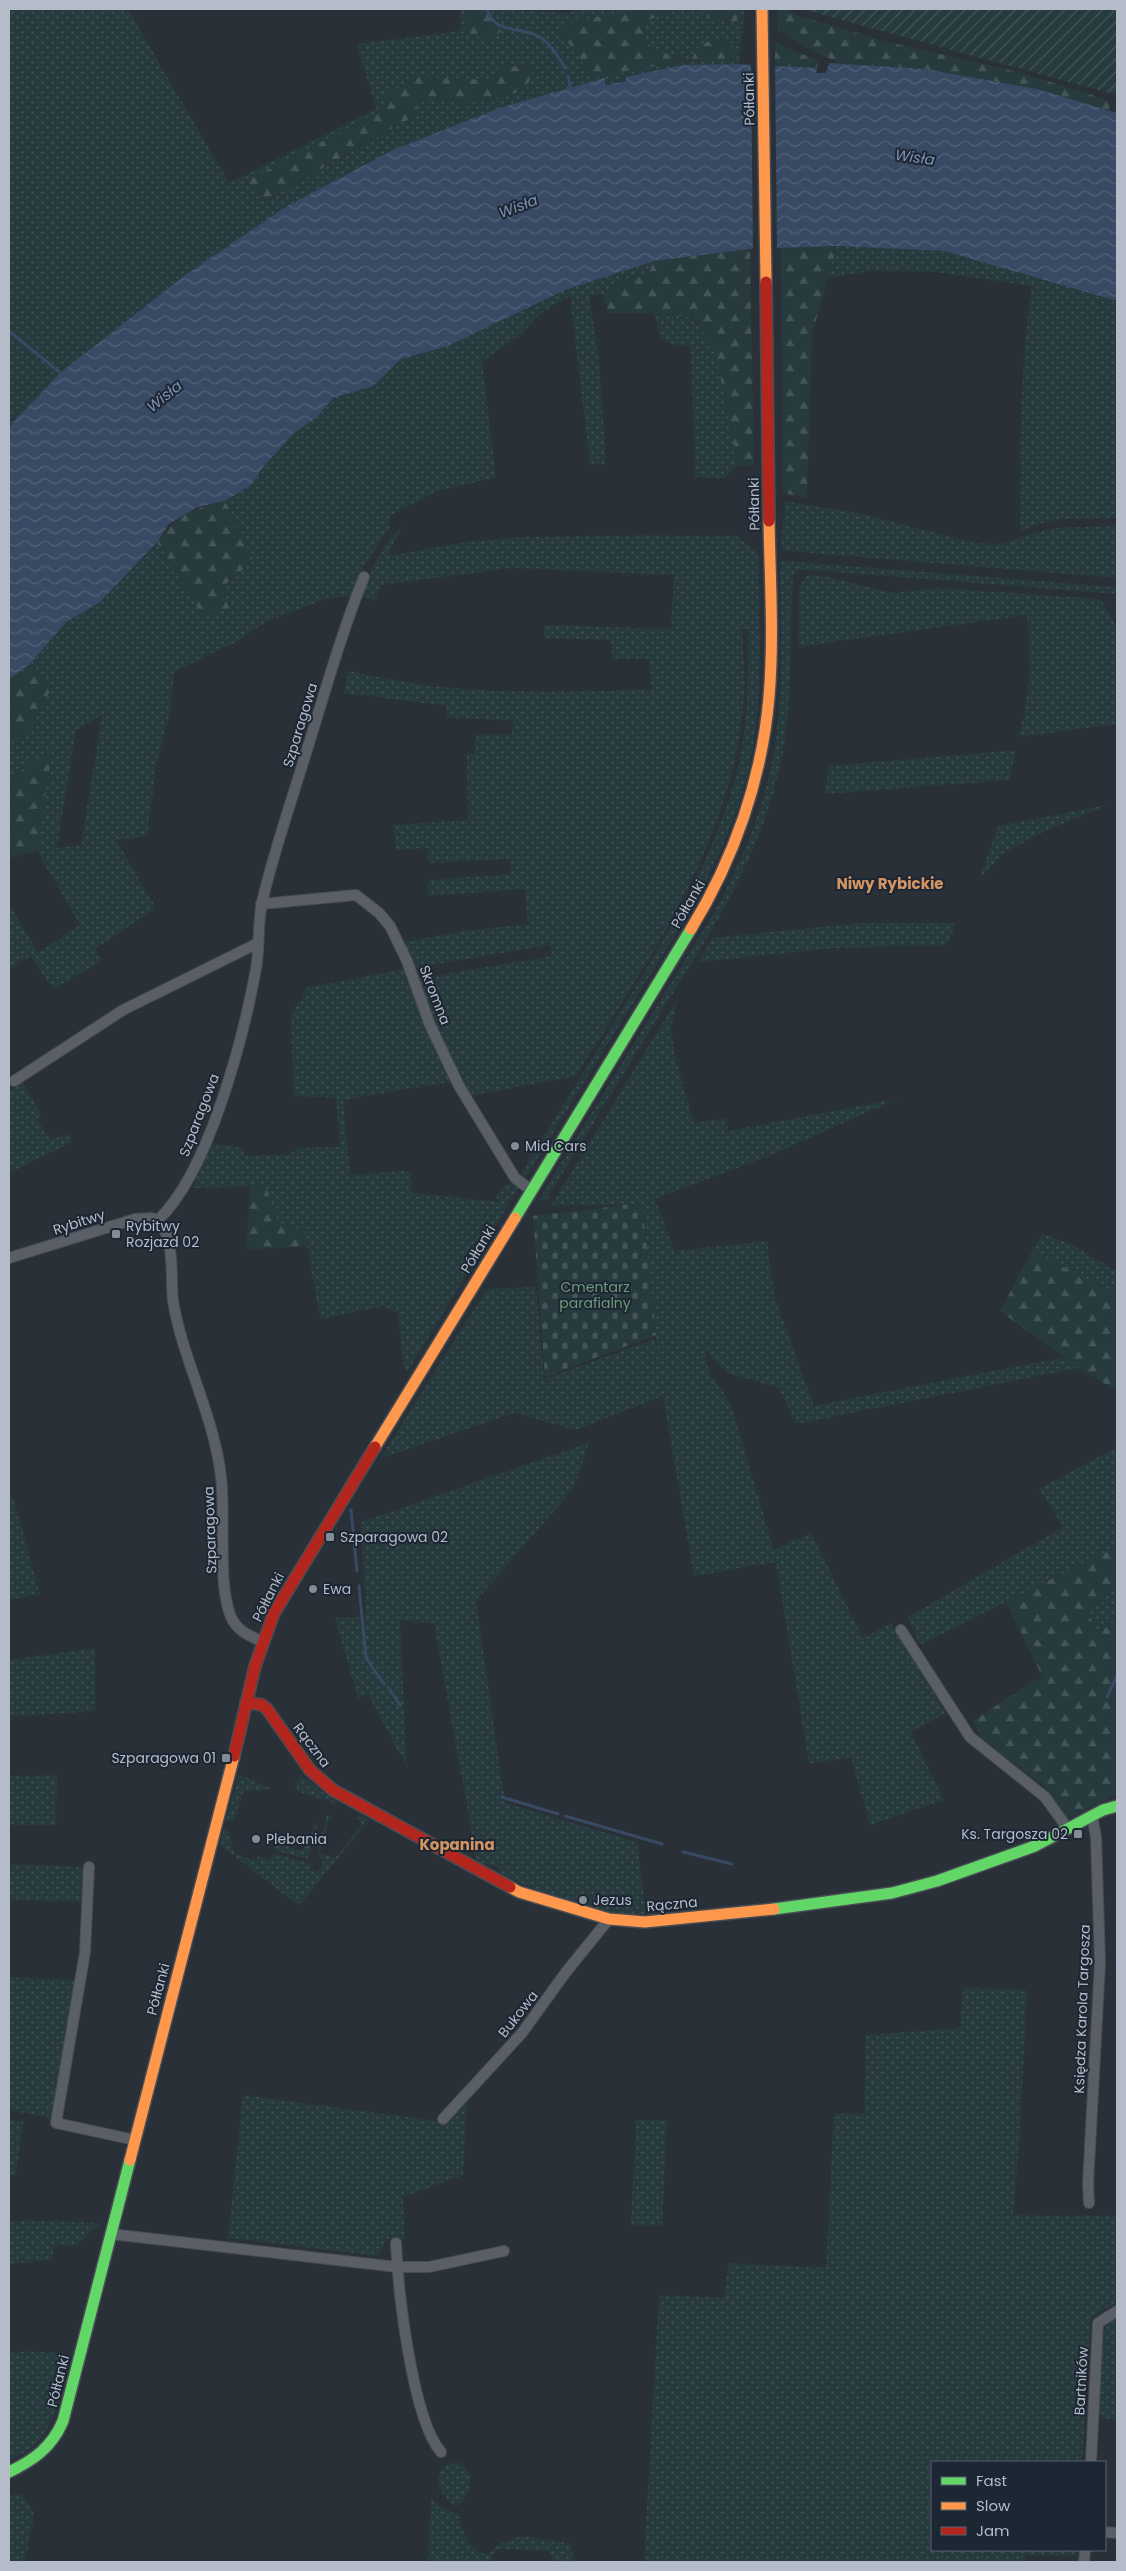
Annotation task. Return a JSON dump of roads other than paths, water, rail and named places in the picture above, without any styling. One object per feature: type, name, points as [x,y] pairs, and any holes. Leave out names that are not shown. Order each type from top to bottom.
[{"type":"street","name":"Półłanki","points":[[12,2470],[44,2451],[60,2429],[238,1744],[246,1702],[263,1642],[274,1613],[697,920],[721,876],[746,816],[762,757],[769,703],[771,661],[762,9]]},
{"type":"street","name":"Szparagowa","points":[[263,1642],[241,1630],[230,1615],[225,1579],[224,1505],[218,1458],[206,1408],[177,1317],[172,1286],[169,1240],[165,1227],[158,1220],[185,1188],[208,1136],[223,1095],[256,968],[261,904],[276,845],[340,638],[364,578]]},
{"type":"street","name":"Skromna","points":[[261,904],[356,895],[379,913],[390,926],[403,952],[430,1025],[459,1086],[515,1178],[532,1190]]},
{"type":"street","points":[[14,1081],[123,1010],[258,943]]},
{"type":"street","name":"Rybitwy","points":[[9,1258],[128,1220],[146,1217],[158,1220]]},
{"type":"street","points":[[900,1630],[970,1737],[1044,1797],[1068,1829]]},
{"type":"street","name":"Rączna","points":[[246,1702],[262,1705],[268,1709],[310,1770],[333,1790],[519,1892],[609,1919],[645,1922],[671,1920],[828,1903],[892,1892],[937,1881],[1006,1858],[1092,1816],[1117,1806]]},
{"type":"street","name":"Księdza Karola Targosza","points":[[1089,2203],[1088,2184],[1100,1963],[1096,1837],[1092,1816]]},
{"type":"street","points":[[89,1867],[85,1952],[56,2123],[135,2140]]},
{"type":"street","name":"Bukowa","points":[[443,2119],[522,2033],[566,1972],[609,1919]]},
{"type":"street","points":[[111,2234],[397,2267],[429,2267],[504,2251]]},
{"type":"street","points":[[396,2243],[404,2324],[414,2374],[432,2442],[441,2452]]},
{"type":"street","name":"Bartników","points":[[1091,2461],[1098,2323],[1117,2311]]},
{"type":"water","name":"Wisła","points":[[829,63],[925,69],[1037,89],[1117,113],[1117,301],[944,251],[837,246],[750,249],[654,261],[565,290],[448,346],[401,359],[373,386],[333,398],[316,418],[294,433],[263,467],[251,485],[225,501],[197,507],[169,524],[157,542],[100,602],[66,622],[30,664],[9,679],[9,427],[61,372],[188,273],[287,206],[393,150],[499,108],[605,78],[605,85],[626,81],[626,77],[683,65],[739,64],[817,68],[816,73],[826,73]]},
{"type":"waterway","points":[[487,9],[496,23],[509,29],[533,34],[548,43],[565,68]]},
{"type":"waterway","points":[[568,76],[571,90]]},
{"type":"waterway","points":[[9,331],[63,375]]},
{"type":"waterway","points":[[351,1510],[357,1571]]},
{"type":"waterway","points":[[359,1586],[366,1658],[384,1684]]},
{"type":"waterway","points":[[1107,1697],[1117,1676]]},
{"type":"waterway","points":[[390,1690],[400,1705]]},
{"type":"waterway","points":[[502,1797],[558,1814]]},
{"type":"waterway","points":[[565,1816],[662,1844]]},
{"type":"waterway","points":[[683,1852],[732,1864]]},
{"type":"place","name":"Mid Cars","points":[[515,1146]]},
{"type":"place","name":"Rybitwy Rozjazd 02","points":[[116,1234]]},
{"type":"place","name":"Szparagowa 02","points":[[330,1537]]},
{"type":"place","name":"Ewa","points":[[313,1589]]},
{"type":"place","name":"Szparagowa 01","points":[[226,1758]]},
{"type":"place","name":"Ks. Targosza 02","points":[[1078,1834]]},
{"type":"place","name":"Plebania","points":[[256,1839]]},
{"type":"place","name":"Jezus","points":[[583,1900]]},
{"type":"district","name":"Niwy Rybickie","points":[[890,883]]},
{"type":"district","name":"Kopanina","points":[[457,1844]]},
{"type":"park label","name":"Cmentarz parafialny","points":[[595,1295]]}]
